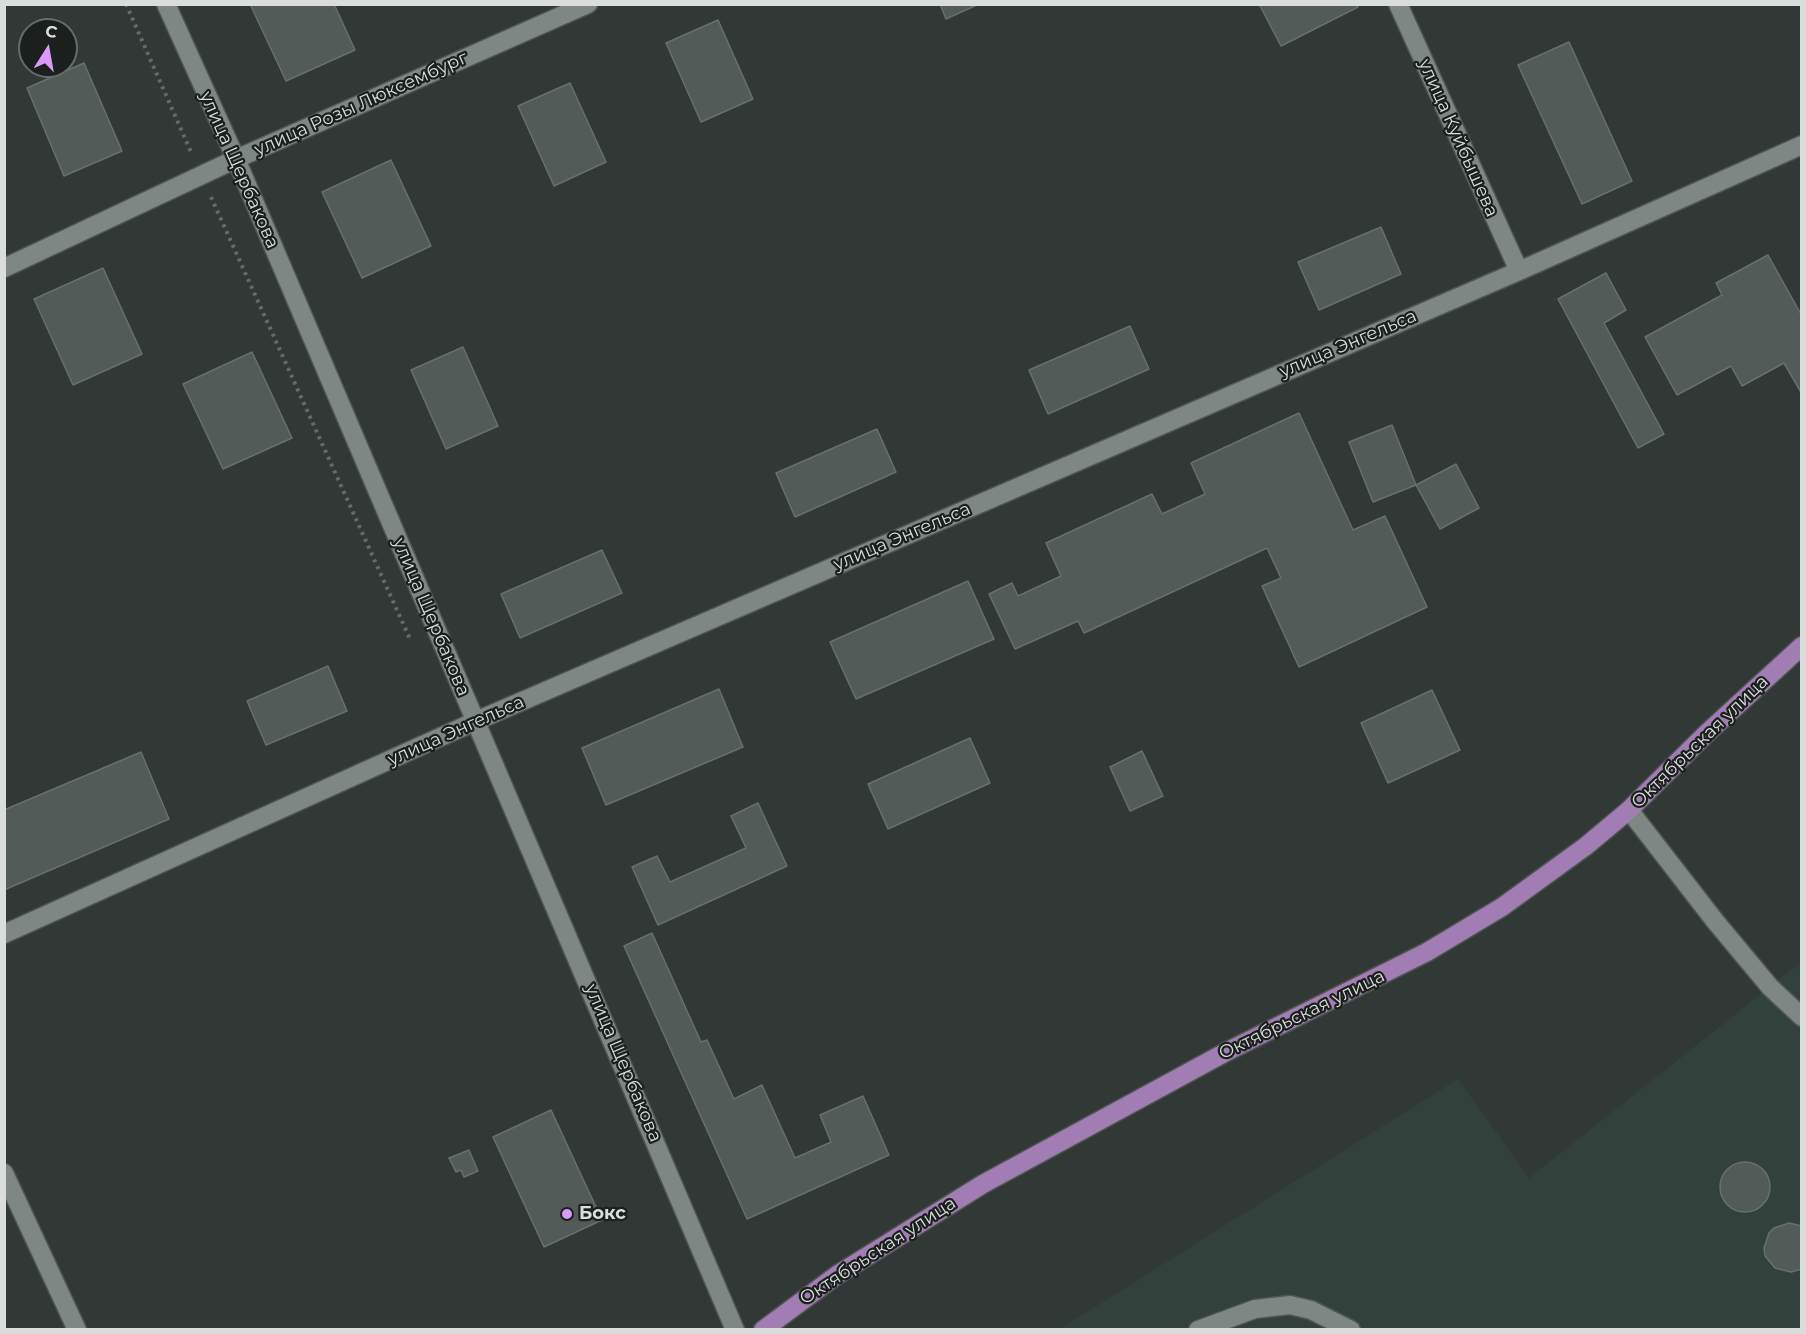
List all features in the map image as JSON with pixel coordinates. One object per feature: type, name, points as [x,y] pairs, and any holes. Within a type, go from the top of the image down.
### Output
[{"type":"main road","name":"Октябрьская улица","points":[[763,1329],[837,1275],[940,1209],[1038,1152],[1226,1052],[1427,952],[1502,907],[1586,846],[1629,810],[1707,733],[1802,646]]},
{"type":"street","name":"улица Щербакова","points":[[166,4],[236,159],[735,1329]]},
{"type":"street","name":"улица Розы Люксембург","points":[[4,268],[236,159],[588,4]]},
{"type":"street","name":"улица Куйбышева","points":[[1398,4],[1519,271]]},
{"type":"street","name":"улица Энгельса","points":[[4,934],[476,721],[1519,271],[1802,145]]},
{"type":"street","points":[[1629,810],[1715,921],[1770,987],[1802,1017]]},
{"type":"street","points":[[4,1173],[76,1329]]},
{"type":"street","points":[[1198,1329],[1255,1309],[1290,1305],[1311,1310],[1351,1329]]},
{"type":"path","points":[[126,4],[412,645]]},
{"type":"shaded area","points":[[1801,962],[1801,1329],[1058,1330],[1458,1079],[1529,1178]]},
{"type":"building","points":[[250,4],[334,4],[355,50],[286,81]]},
{"type":"building","points":[[940,4],[979,4],[946,19]]},
{"type":"building","points":[[1259,4],[1356,4],[1358,7],[1281,46]]},
{"type":"building","points":[[718,20],[753,99],[701,122],[666,43]]},
{"type":"building","points":[[1569,42],[1632,181],[1582,204],[1518,65]]},
{"type":"building","points":[[84,63],[122,151],[64,176],[27,88],[50,78],[78,78],[78,66]]},
{"type":"building","points":[[570,83],[606,162],[554,186],[518,106]]},
{"type":"building","points":[[391,160],[431,246],[362,278],[322,192]]},
{"type":"building","points":[[1381,227],[1401,274],[1319,310],[1298,262]]},
{"type":"building","points":[[1768,255],[1802,316],[1802,394],[1784,363],[1742,386],[1731,366],[1677,395],[1645,337],[1722,295],[1716,283]]},
{"type":"building","points":[[103,268],[142,354],[73,385],[34,299]]},
{"type":"building","points":[[1606,273],[1626,310],[1604,323],[1664,434],[1638,448],[1558,299]]},
{"type":"building","points":[[1130,326],[1149,369],[1048,414],[1029,370]]},
{"type":"building","points":[[463,347],[498,426],[446,449],[411,370]]},
{"type":"building","points":[[252,352],[292,438],[223,469],[183,384]]},
{"type":"building","points":[[1299,413],[1353,530],[1385,516],[1427,607],[1299,667],[1262,586],[1281,578],[1267,548],[1084,633],[1078,621],[1015,649],[989,594],[1012,583],[1018,596],[1061,576],[1046,543],[1152,494],[1162,514],[1205,494],[1191,463]]},
{"type":"building","points":[[1392,425],[1416,485],[1373,502],[1349,442]]},
{"type":"building","points":[[877,429],[896,472],[795,517],[776,473]]},
{"type":"building","points":[[1456,464],[1479,508],[1440,529],[1416,485]]},
{"type":"building","points":[[602,550],[622,593],[520,638],[501,594]]},
{"type":"building","points":[[968,581],[994,639],[856,699],[830,642]]},
{"type":"building","points":[[328,666],[347,711],[266,745],[247,701]]},
{"type":"building","points":[[719,689],[743,747],[606,805],[582,748]]},
{"type":"building","points":[[1432,690],[1460,750],[1388,783],[1361,723]]},
{"type":"building","points":[[970,738],[990,783],[888,829],[868,784]]},
{"type":"building","points":[[1142,751],[1163,796],[1130,811],[1110,767]]},
{"type":"building","points":[[141,752],[169,819],[4,890],[4,810]]},
{"type":"building","points":[[758,803],[787,866],[658,925],[632,867],[657,856],[670,882],[746,848],[731,816]]},
{"type":"building","points":[[652,933],[701,1042],[707,1040],[734,1099],[762,1085],[795,1158],[831,1142],[820,1115],[863,1096],[889,1155],[747,1219],[624,946]]},
{"type":"building","points":[[551,1110],[602,1220],[544,1247],[493,1137]]},
{"type":"building","points":[[469,1150],[478,1171],[464,1177],[461,1170],[456,1172],[449,1158]]},
{"type":"building","points":[[1745,1162],[1763,1169],[1770,1187],[1763,1205],[1745,1212],[1727,1205],[1720,1187],[1727,1169]]},
{"type":"building","points":[[1789,1223],[1802,1226],[1802,1269],[1791,1272],[1775,1268],[1765,1256],[1764,1248],[1769,1233],[1774,1228]]},
{"type":"place","name":"Бокс","points":[[567,1214]]}]
